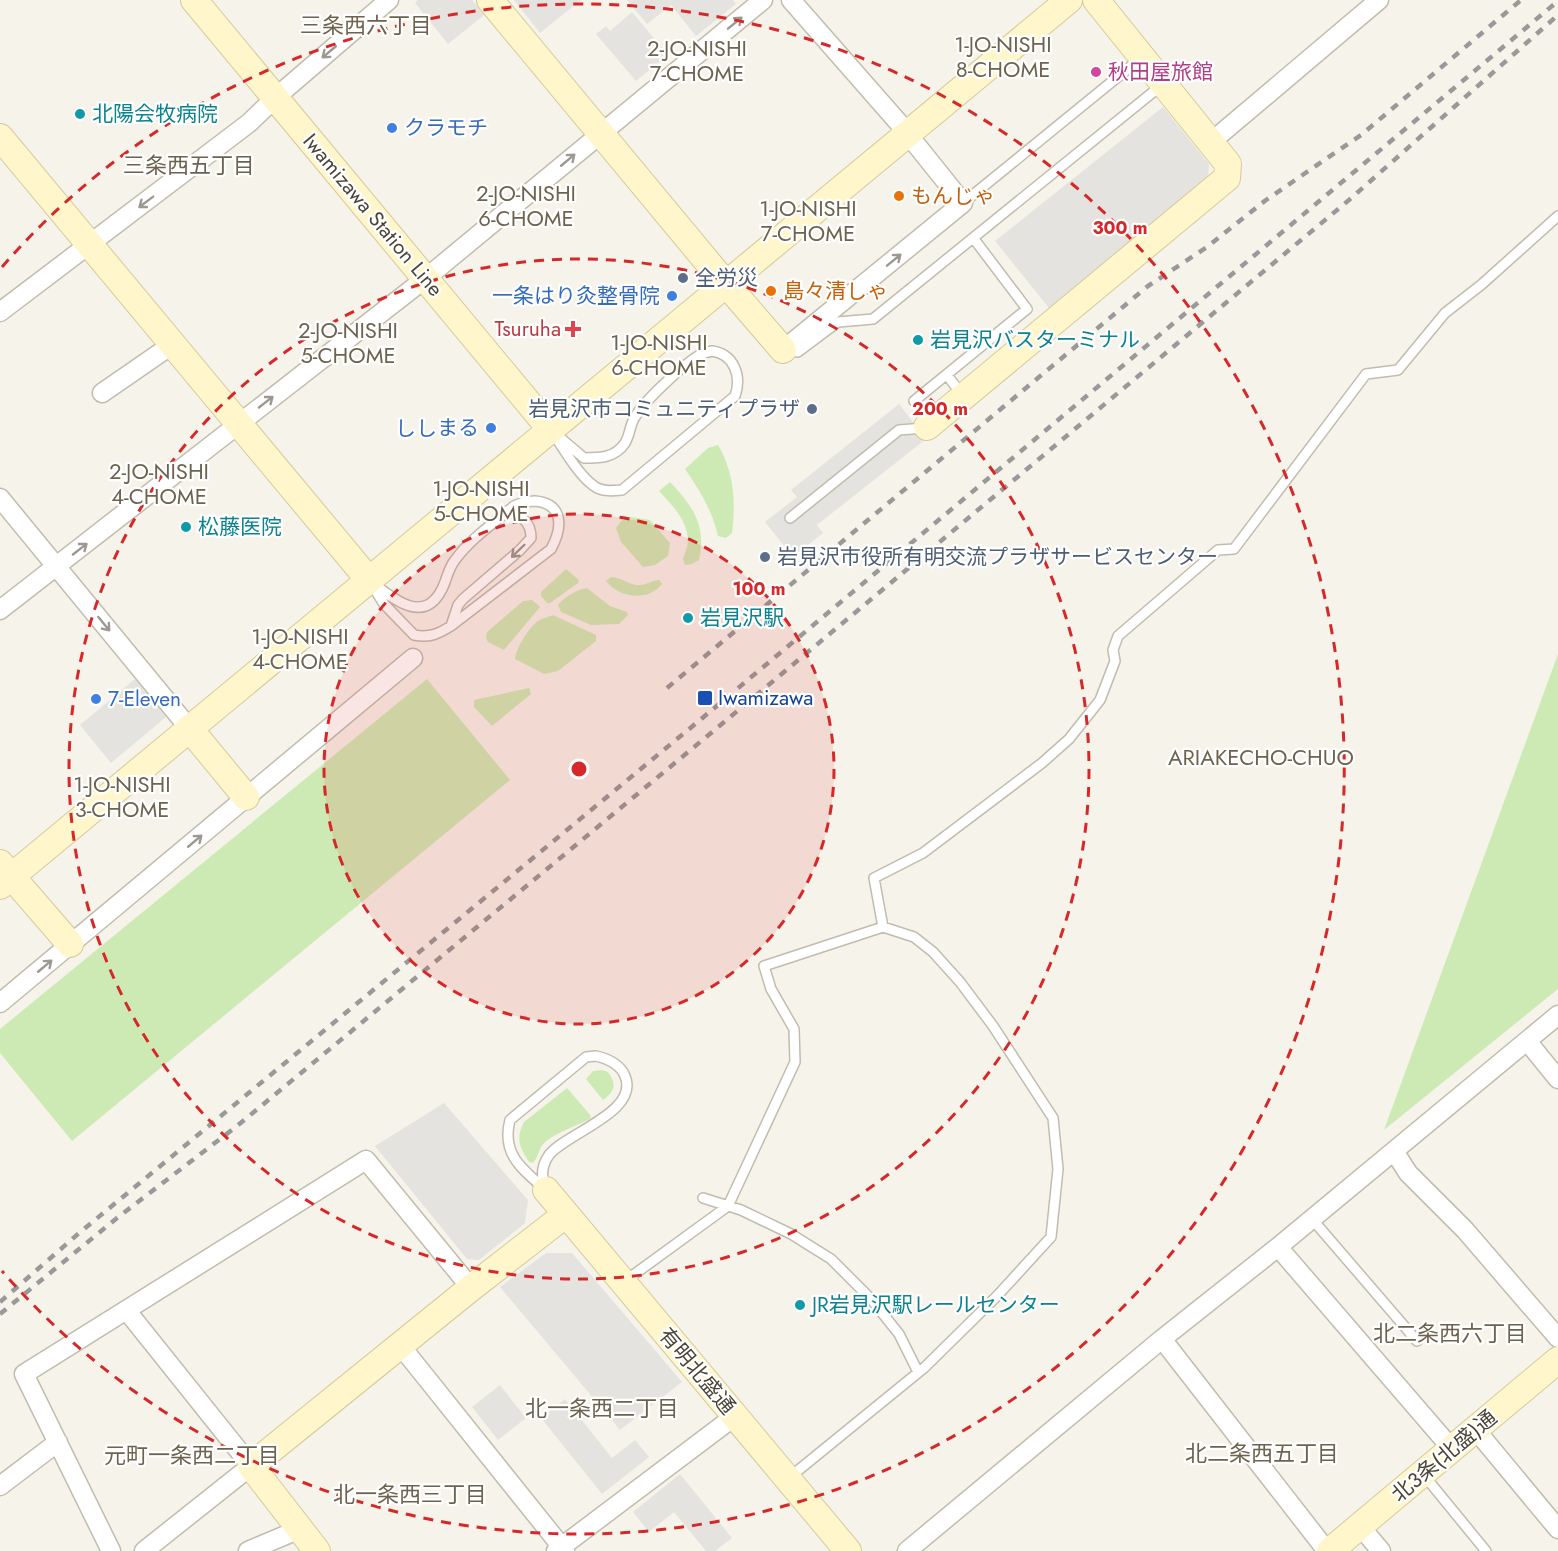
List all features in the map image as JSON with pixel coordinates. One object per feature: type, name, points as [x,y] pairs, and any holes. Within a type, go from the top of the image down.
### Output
[{"type":"street","name":"Iwamizawa Station Line","points":[[194,0],[551,430]]},
{"type":"street","points":[[0,312],[249,123],[274,98],[389,0]]},
{"type":"street","points":[[490,0],[783,350],[963,203],[791,0]]},
{"type":"street","points":[[0,610],[426,278],[763,0]]},
{"type":"street","points":[[70,944],[4,875],[189,728],[1069,0]]},
{"type":"street","points":[[927,428],[963,397],[1035,320],[1227,178],[1228,164],[1096,0]]},
{"type":"street","points":[[1211,142],[1379,0]]},
{"type":"street","points":[[0,137],[369,580]]},
{"type":"street","points":[[102,393],[173,344]]},
{"type":"street","points":[[0,498],[246,797]]},
{"type":"street","points":[[0,1003],[413,658]]},
{"type":"street","points":[[908,1551],[1162,1339],[1278,1247],[1558,1015]]},
{"type":"street","points":[[1527,1041],[1558,1079]]},
{"type":"street","points":[[1394,1151],[1408,1173],[1465,1230],[1558,1338]]},
{"type":"street","points":[[111,1551],[24,1374],[366,1160],[471,1288]]},
{"type":"street","name":"有明北盛通","points":[[546,1190],[848,1551]]},
{"type":"street","points":[[144,1551],[471,1288],[566,1215]]},
{"type":"street","points":[[1278,1247],[1452,1449]]},
{"type":"street","points":[[127,1311],[317,1551]]},
{"type":"street","points":[[1162,1339],[1328,1551]]},
{"type":"street","points":[[400,1345],[561,1550],[735,1416]]},
{"type":"street","name":"北3条(北盛)通","points":[[1328,1551],[1475,1429],[1555,1368]]},
{"type":"street","points":[[1475,1429],[1558,1530]]},
{"type":"street","points":[[0,1486],[58,1442]]},
{"type":"street","points":[[1360,1526],[1381,1551]]},
{"type":"street","points":[[248,1551],[300,1529]]},
{"type":"lane","points":[[963,203],[1141,58]]},
{"type":"lane","points":[[783,350],[798,352],[838,322],[873,319],[1163,84]]},
{"type":"lane","points":[[883,927],[874,878],[923,853],[1042,764],[1069,739],[1100,700],[1114,661],[1113,650],[1118,636],[1218,550],[1234,549],[1366,374],[1398,370],[1445,313],[1481,285],[1558,216]]},
{"type":"lane","points":[[914,401],[947,375],[1035,320],[974,239]]},
{"type":"lane","points":[[712,351],[720,352],[736,369],[739,380],[735,396],[622,490],[610,492],[595,487],[582,474],[551,430],[584,458],[605,458],[613,454],[625,442],[634,417],[646,403],[701,354],[712,351]]},
{"type":"lane","points":[[947,375],[963,397]]},
{"type":"lane","points":[[790,518],[899,430],[927,428]]},
{"type":"lane","points":[[524,502],[544,502],[552,506],[557,514],[560,525],[558,536],[551,549],[451,626],[431,636],[414,635],[384,604],[369,580],[403,604],[414,608],[426,606],[435,600],[442,589],[453,561],[514,506],[524,502]]},
{"type":"lane","points":[[451,626],[458,605],[463,599],[531,538],[531,528],[524,518],[507,511]]},
{"type":"lane","points":[[623,1283],[728,1206],[795,1062],[794,1029],[771,989],[764,966],[883,927],[914,937],[933,952],[960,982],[993,1026],[1053,1118],[1058,1169],[1051,1237],[997,1296],[918,1372],[788,1479]]},
{"type":"lane","points":[[586,1057],[607,1058],[615,1062],[625,1075],[628,1094],[621,1103],[583,1132],[562,1143],[550,1154],[541,1177],[546,1190],[525,1172],[508,1148],[506,1134],[510,1120],[586,1057]]},
{"type":"lane","points":[[703,1198],[741,1210],[791,1234],[831,1259],[870,1299],[899,1334],[918,1372]]},
{"type":"lane","points":[[1312,1219],[1418,1341]]},
{"type":"lane","points":[[1423,1473],[1486,1551]]},
{"type":"green space","points":[[718,445],[728,466],[734,499],[732,533],[726,538],[718,536],[705,501],[685,469],[708,448]]},
{"type":"green space","points":[[670,482],[691,508],[699,526],[701,548],[699,560],[692,564],[685,565],[683,559],[688,540],[685,526],[678,513],[659,491]]},
{"type":"green space","points":[[630,517],[650,520],[670,543],[668,556],[655,565],[643,567],[621,542],[616,528],[621,521]]},
{"type":"green space","points":[[566,569],[579,580],[578,583],[547,603],[541,596],[541,592]]},
{"type":"green space","points":[[611,577],[636,585],[659,580],[662,584],[649,594],[634,596],[612,587],[606,581]]},
{"type":"green space","points":[[587,588],[610,606],[627,612],[628,615],[619,624],[591,625],[561,612],[558,605],[567,596]]},
{"type":"green space","points":[[532,600],[540,607],[504,650],[488,642],[487,632],[523,601]]},
{"type":"green space","points":[[553,615],[596,635],[596,641],[558,671],[544,674],[515,659],[520,644],[534,624]]},
{"type":"green space","points":[[1558,654],[1558,989],[1384,1130]]},
{"type":"green space","points":[[427,679],[510,780],[72,1141],[0,1053],[0,1029]]},
{"type":"green space","points":[[529,688],[531,694],[492,726],[474,707],[474,700]]},
{"type":"green space","points":[[593,1071],[608,1072],[614,1084],[610,1094],[603,1100],[586,1079]]},
{"type":"green space","points":[[567,1088],[591,1116],[590,1119],[550,1138],[543,1144],[533,1163],[529,1162],[519,1138],[524,1122]]},
{"type":"shaded area","points":[[418,0],[472,0],[484,15],[448,44],[415,3]]},
{"type":"shaded area","points":[[514,0],[581,0],[540,33]]},
{"type":"shaded area","points":[[627,0],[733,0],[736,4],[696,36],[671,5],[647,24]]},
{"type":"shaded area","points":[[632,12],[668,55],[636,81],[596,34],[606,26],[610,31]]},
{"type":"shaded area","points":[[1163,107],[1209,164],[1208,178],[1049,308],[995,241]]},
{"type":"shaded area","points":[[899,404],[926,439],[817,525],[823,533],[793,557],[765,522],[797,497],[791,490]]},
{"type":"shaded area","points":[[135,679],[166,717],[111,763],[80,725]]},
{"type":"shaded area","points":[[444,1103],[528,1200],[525,1223],[479,1260],[467,1259],[375,1146]]},
{"type":"shaded area","points":[[546,1253],[572,1253],[682,1382],[620,1430],[500,1287]]},
{"type":"shaded area","points":[[500,1385],[526,1418],[498,1440],[472,1407]]},
{"type":"shaded area","points":[[565,1399],[612,1458],[635,1440],[649,1457],[602,1494],[541,1418]]},
{"type":"shaded area","points":[[680,1474],[732,1538],[715,1551],[706,1551],[674,1512],[649,1532],[633,1512]]},
{"type":"railway","points":[[667,688],[1148,286],[1207,247],[1266,200],[1361,135],[1521,0]]},
{"type":"railway","points":[[0,1302],[78,1234],[700,720],[1558,1]]},
{"type":"railway","points":[[0,1314],[117,1218],[237,1126],[711,733],[1349,200],[1558,15]]},
{"type":"place","name":"秋田屋旅館","points":[[1096,72]]},
{"type":"place","name":"北陽会牧病院","points":[[80,114]]},
{"type":"place","name":"クラモチ","points":[[392,128]]},
{"type":"place","name":"もんじゃ","points":[[899,196]]},
{"type":"place","name":"全労災","points":[[683,278]]},
{"type":"place","name":"島々清しゃ","points":[[771,291]]},
{"type":"place","name":"一条はり灸整骨院","points":[[672,296]]},
{"type":"place","name":"Tsuruha","points":[[573,329]]},
{"type":"place","name":"岩見沢バスターミナル","points":[[918,340]]},
{"type":"place","name":"岩見沢市コミュニティプラザ","points":[[812,409]]},
{"type":"place","name":"ししまる","points":[[491,428]]},
{"type":"place","name":"松藤医院","points":[[186,527]]},
{"type":"place","name":"岩見沢市役所有明交流プラザサービスセンター","points":[[765,557]]},
{"type":"place","name":"岩見沢駅","points":[[688,618]]},
{"type":"place","name":"Iwamizawa","points":[[705,698]]},
{"type":"place","name":"7-Eleven","points":[[96,699]]},
{"type":"place","name":"JR岩見沢駅レールセンター","points":[[800,1305]]},
{"type":"district","name":"三条西六丁目","points":[[366,25]]},
{"type":"district","name":"1-JO-NISHI 8-CHOME","points":[[1003,56]]},
{"type":"district","name":"2-JO-NISHI 7-CHOME","points":[[697,60]]},
{"type":"district","name":"三条西五丁目","points":[[189,165]]},
{"type":"district","name":"2-JO-NISHI 6-CHOME","points":[[526,206]]},
{"type":"district","name":"1-JO-NISHI 7-CHOME","points":[[808,220]]},
{"type":"district","name":"2-JO-NISHI 5-CHOME","points":[[348,342]]},
{"type":"district","name":"1-JO-NISHI 6-CHOME","points":[[659,354]]},
{"type":"district","name":"2-JO-NISHI 4-CHOME","points":[[159,484]]},
{"type":"district","name":"1-JO-NISHI 5-CHOME","points":[[481,500]]},
{"type":"district","name":"1-JO-NISHI 4-CHOME","points":[[300,648]]},
{"type":"district","name":"ARIAKECHO-CHUO","points":[[1261,757]]},
{"type":"district","name":"1-JO-NISHI 3-CHOME","points":[[122,796]]},
{"type":"district","name":"北二条西六丁目","points":[[1450,1333]]},
{"type":"district","name":"北一条西二丁目","points":[[602,1408]]},
{"type":"district","name":"北二条西五丁目","points":[[1262,1453]]},
{"type":"district","name":"元町一条西二丁目","points":[[192,1455]]},
{"type":"district","name":"北一条西三丁目","points":[[410,1494]]}]
